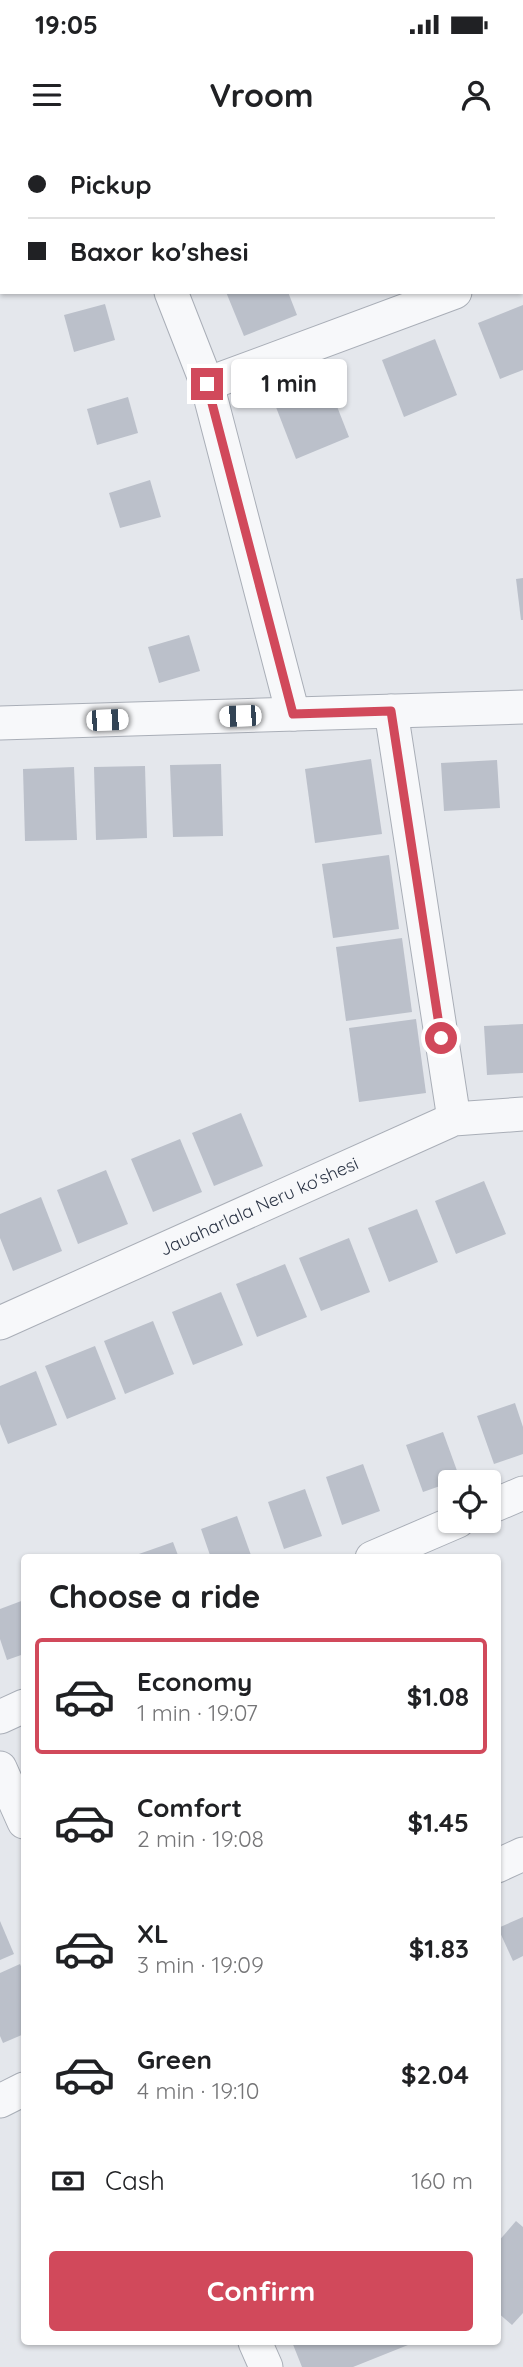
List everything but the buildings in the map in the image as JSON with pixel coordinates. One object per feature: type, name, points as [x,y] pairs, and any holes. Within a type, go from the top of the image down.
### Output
[{"type":"street","points":[[172,294],[207,384],[293,714]]},
{"type":"street","points":[[207,384],[450,294]]},
{"type":"street","points":[[0,723],[523,707]]},
{"type":"street","points":[[391,711],[454,1119]]},
{"type":"street","name":"Jauaharlala Neru ko'shesi","points":[[0,1322],[454,1119],[523,1114]]},
{"type":"street","points":[[501,1502],[523,1493]]},
{"type":"street","points":[[381,1554],[438,1530]]},
{"type":"street","points":[[0,1717],[21,1707]]},
{"type":"street","points":[[0,1768],[21,1815]]},
{"type":"street","points":[[501,1864],[523,1854]]},
{"type":"street","points":[[0,2101],[21,2090]]},
{"type":"street","points":[[256,2345],[266,2367]]},
{"type":"route","points":[[207,384],[293,714],[391,711],[441,1038]]}]
